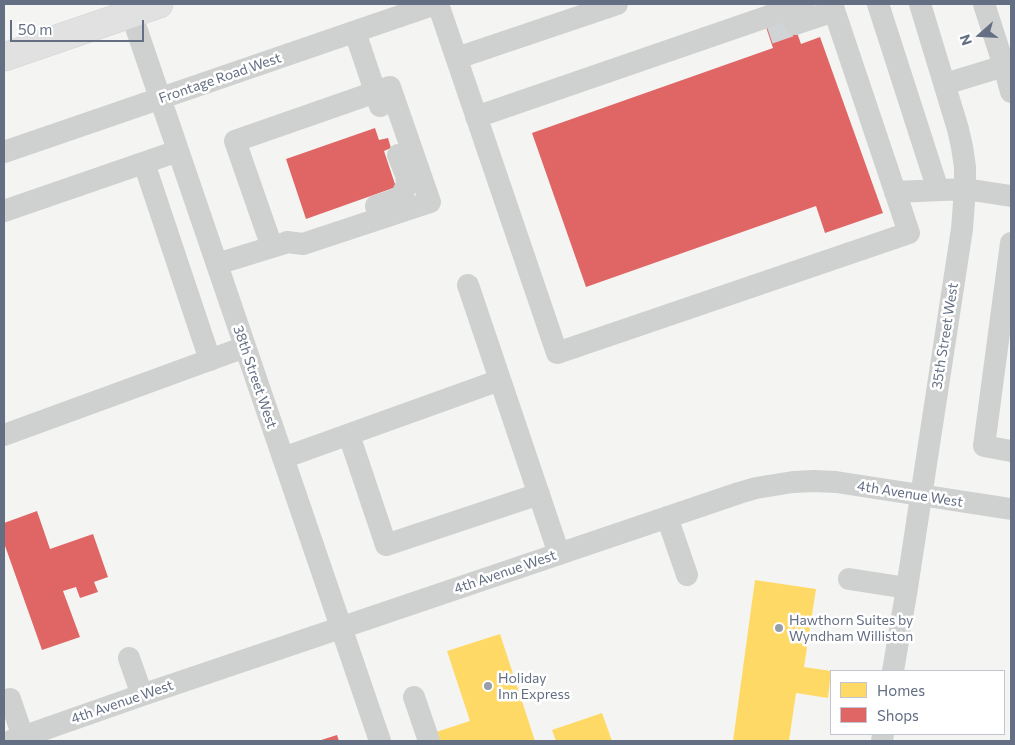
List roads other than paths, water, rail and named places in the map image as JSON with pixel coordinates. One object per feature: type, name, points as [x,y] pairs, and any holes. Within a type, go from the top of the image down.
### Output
[{"type":"highway","points":[[4,57],[131,8],[159,4]]},
{"type":"street","name":"Frontage Road West","points":[[4,152],[436,4]]},
{"type":"street","points":[[436,4],[557,353],[909,233],[833,7],[794,24]]},
{"type":"street","points":[[456,58],[617,4]]},
{"type":"street","points":[[476,117],[804,4]]},
{"type":"street","points":[[878,4],[938,190]]},
{"type":"street","name":"35th Street West","points":[[893,670],[962,229],[965,189],[965,167],[962,147],[920,4]]},
{"type":"street","points":[[984,4],[1011,92]]},
{"type":"street","name":"38th Street West","points":[[131,8],[380,741]]},
{"type":"street","points":[[354,32],[375,92]]},
{"type":"street","points":[[712,35],[769,33]]},
{"type":"street","points":[[945,84],[1004,66]]},
{"type":"street","points":[[217,264],[279,245],[303,244],[430,202],[390,88],[235,141],[279,245]]},
{"type":"street","points":[[4,211],[178,151]]},
{"type":"street","points":[[144,163],[210,360]]},
{"type":"street","points":[[895,192],[965,189],[1011,196]]},
{"type":"street","points":[[1011,243],[984,446],[1011,451]]},
{"type":"street","points":[[468,285],[559,554]]},
{"type":"street","points":[[4,435],[245,347]]},
{"type":"street","points":[[283,458],[500,380]]},
{"type":"street","points":[[348,435],[386,545],[539,494]]},
{"type":"street","name":"4th Avenue West","points":[[17,739],[756,488],[793,482],[836,482],[1011,509]]},
{"type":"street","points":[[667,517],[687,574]]},
{"type":"street","points":[[849,579],[907,588]]},
{"type":"street","points":[[129,658],[142,695]]},
{"type":"street","points":[[414,697],[429,741]]},
{"type":"street","points":[[10,699],[17,739]]},
{"type":"tunnel","points":[[769,33],[795,24]]},
{"type":"place","name":"Hawthorn Suites by Wyndham Williston","points":[[779,628]]},
{"type":"place","name":"Holiday Inn Express","points":[[488,686]]}]
